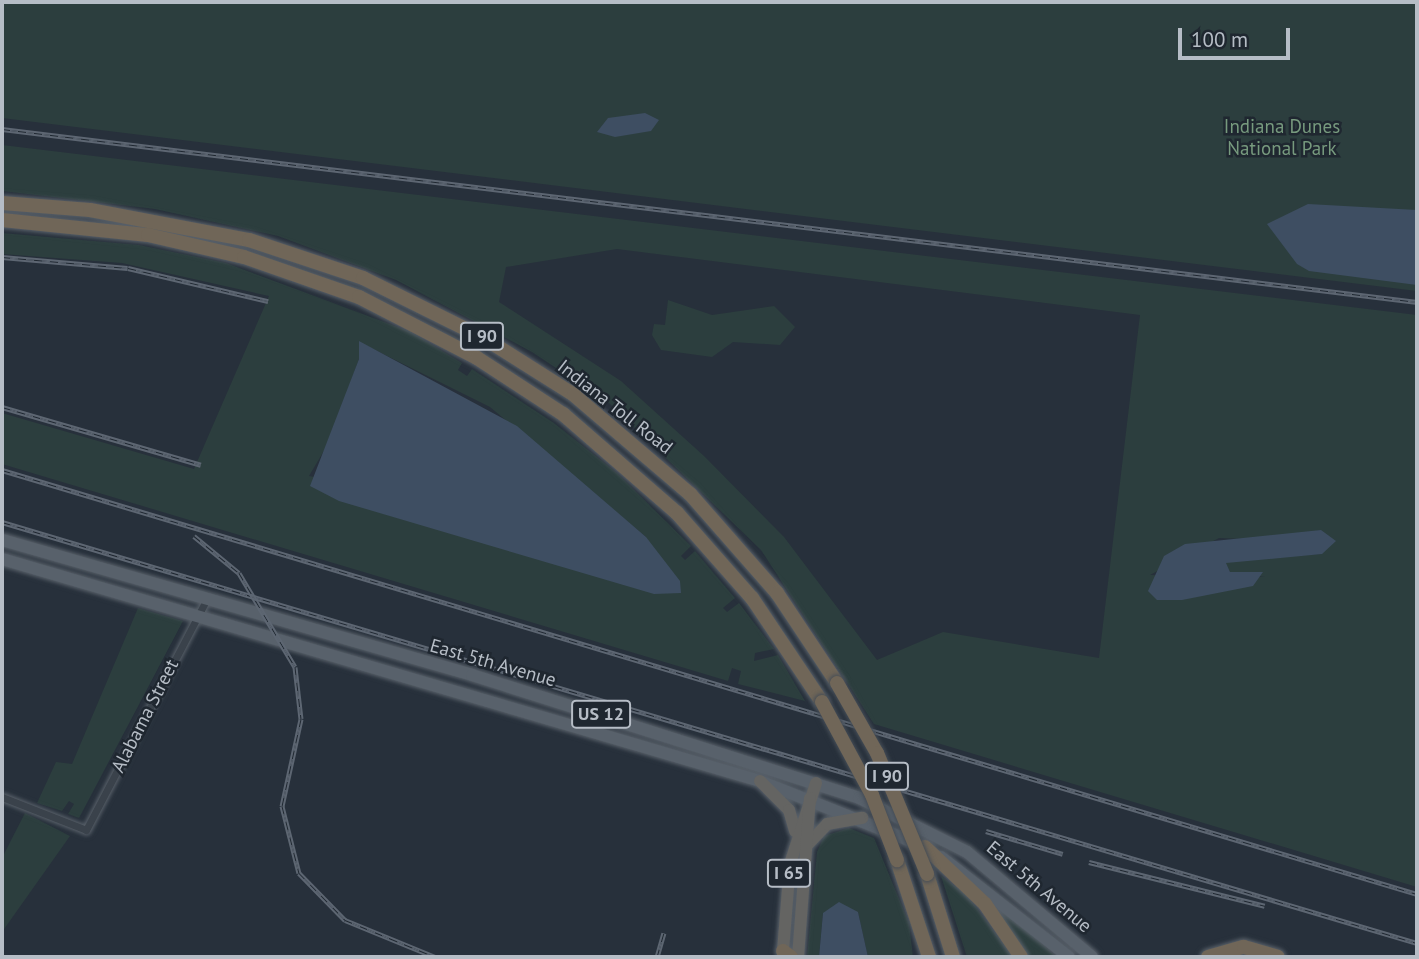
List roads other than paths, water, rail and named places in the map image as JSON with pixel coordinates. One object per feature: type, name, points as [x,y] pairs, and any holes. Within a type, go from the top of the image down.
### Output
[{"type":"highway","name":"Indiana Toll Road","points":[[2,203],[90,210],[249,240],[363,278],[484,338],[585,403],[690,494],[777,593],[837,683],[882,765],[927,874],[953,957]]},
{"type":"highway","name":"Indiana Toll Road","points":[[2,220],[148,235],[244,257],[359,297],[477,358],[573,422],[669,505],[752,598],[822,702],[872,795],[929,957]]},
{"type":"highway","points":[[760,781],[789,810],[796,835]]},
{"type":"highway","name":"I 65","points":[[785,955],[796,835],[816,783]]},
{"type":"highway","name":"I 65","points":[[798,957],[810,798]]},
{"type":"highway","points":[[806,847],[827,824],[862,818]]},
{"type":"highway","points":[[925,848],[985,904],[1021,957]]},
{"type":"highway","points":[[1208,957],[1244,947],[1278,957]]},
{"type":"highway","points":[[1228,957],[1258,957]]},
{"type":"main road","name":"East 5th Avenue","points":[[2,540],[205,602],[472,675],[816,783],[894,811],[967,852],[1092,957]]},
{"type":"main road","name":"East 5th Avenue","points":[[2,559],[760,781],[810,798],[862,818],[925,848],[997,895],[1069,957]]},
{"type":"street","name":"Alabama Street","points":[[2,797],[86,830],[205,602]]},
{"type":"water","points":[[645,113],[659,120],[651,131],[615,137],[597,132],[608,118]]},
{"type":"water","points":[[1308,204],[1417,210],[1417,285],[1309,271],[1297,264],[1267,224]]},
{"type":"water","points":[[359,341],[517,426],[646,537],[680,581],[681,593],[654,594],[339,501],[310,486],[359,359]]},
{"type":"water","points":[[1321,530],[1336,541],[1322,554],[1226,563],[1230,572],[1263,572],[1253,586],[1182,600],[1157,600],[1148,591],[1164,556],[1185,544]]},
{"type":"water","points":[[839,902],[858,912],[868,957],[819,957],[823,913]]},
{"type":"railway","points":[[2,129],[1417,302]]},
{"type":"railway","points":[[2,257],[128,268],[268,301]]},
{"type":"railway","points":[[2,407],[201,465]]},
{"type":"railway","points":[[2,470],[1417,894]]},
{"type":"railway","points":[[2,522],[1417,943]]},
{"type":"railway","points":[[194,536],[239,573],[295,667],[301,719],[282,806],[299,873],[345,920],[435,957]]},
{"type":"railway","points":[[986,831],[1063,854]]},
{"type":"railway","points":[[1089,862],[1265,906]]},
{"type":"railway","points":[[657,957],[664,933]]},
{"type":"park label","name":"Indiana Dunes National Park","points":[[1282,138]]}]
